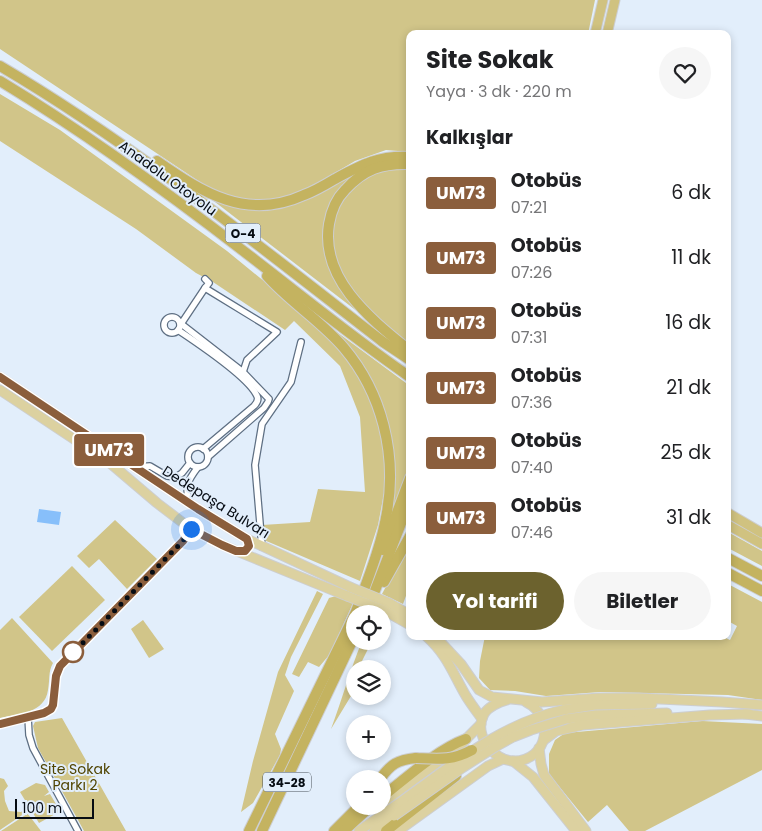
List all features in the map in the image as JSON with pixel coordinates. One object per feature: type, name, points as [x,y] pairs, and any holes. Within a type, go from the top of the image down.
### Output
[{"type":"highway","points":[[596,30],[603,0]]},
{"type":"highway","points":[[608,30],[615,0]]},
{"type":"highway","name":"Anadolu Otoyolu","points":[[0,66],[72,111],[172,180],[383,342],[406,357]]},
{"type":"highway","name":"Anadolu Otoyolu","points":[[0,81],[107,150],[246,252],[406,374]]},
{"type":"highway","points":[[72,111],[134,145],[203,190],[223,200],[254,206],[286,202],[304,196],[368,162],[382,158],[406,157]]},
{"type":"highway","points":[[406,164],[379,166],[358,177],[336,202],[330,219],[328,238],[335,270],[347,291],[370,317],[406,348]]},
{"type":"highway","points":[[246,252],[272,281],[325,328],[344,348],[370,388],[381,416],[389,458],[389,500],[384,526],[358,605]]},
{"type":"highway","points":[[360,605],[369,586],[406,489]]},
{"type":"highway","points":[[370,605],[406,511]]},
{"type":"highway","points":[[731,515],[762,533]]},
{"type":"highway","points":[[731,527],[762,544]]},
{"type":"highway","points":[[372,605],[406,543]]},
{"type":"highway","points":[[731,560],[762,576]]},
{"type":"highway","points":[[731,575],[762,591]]},
{"type":"highway","name":"34-28","points":[[249,831],[346,634]]},
{"type":"highway","name":"34-28","points":[[264,830],[348,650]]},
{"type":"highway","points":[[391,789],[455,743],[466,739]]},
{"type":"highway","points":[[386,770],[394,763],[402,760],[416,758],[447,759],[476,753]]},
{"type":"highway","points":[[391,815],[428,799],[476,753]]},
{"type":"highway","points":[[243,831],[264,803]]},
{"type":"highway","points":[[334,831],[350,815]]},
{"type":"highway","points":[[344,831],[361,815]]},
{"type":"highway","points":[[386,831],[390,815]]},
{"type":"main road","name":"Dedepaşa Bulvarı","points":[[0,378],[192,505],[247,539],[349,592]]},
{"type":"main road","name":"Dedepaşa Bulvarı","points":[[0,390],[110,463],[191,529],[236,551],[349,592]]},
{"type":"main road","points":[[150,497],[149,485],[157,482]]},
{"type":"main road","points":[[236,551],[248,549],[247,539]]},
{"type":"main road","points":[[349,592],[382,605]]},
{"type":"main road","points":[[391,608],[406,614]]},
{"type":"main road","points":[[391,610],[406,622]]},
{"type":"main road","points":[[430,640],[448,660],[466,696],[482,722]]},
{"type":"main road","points":[[439,640],[460,664],[479,690],[492,697],[554,702],[616,697],[761,705]]},
{"type":"main road","points":[[586,831],[544,775],[540,764],[541,744],[545,730],[544,720],[539,712],[532,705],[519,700],[501,702],[492,706],[484,714],[482,735],[489,748],[503,759],[513,761],[523,760],[532,755],[541,744],[556,731],[583,725],[694,716],[749,714]]},
{"type":"main road","points":[[564,715],[596,706],[722,702]]},
{"type":"main road","points":[[391,814],[476,753],[491,738],[523,722],[546,714],[596,715],[707,712],[762,716]]},
{"type":"main road","points":[[391,812],[400,790],[457,748],[482,722]]},
{"type":"main road","points":[[391,815],[503,759]]},
{"type":"main road","points":[[513,761],[533,777],[576,831]]},
{"type":"main road","points":[[358,831],[390,815]]},
{"type":"main road","points":[[374,831],[390,815]]},
{"type":"street","points":[[180,326],[209,283],[205,279]]},
{"type":"street","points":[[206,288],[277,332],[247,360],[243,372]]},
{"type":"street","points":[[180,326],[243,372],[269,398],[267,404],[208,457],[204,465],[198,467],[186,484],[192,505]]},
{"type":"street","points":[[180,326],[245,381],[261,404],[267,404]]},
{"type":"street","points":[[262,547],[255,465],[262,424],[291,382],[301,342]]},
{"type":"street","points":[[198,467],[190,463],[188,457],[190,451],[196,448],[203,449],[248,412],[261,394],[265,393]]},
{"type":"street","points":[[203,449],[208,457]]},
{"type":"street","points":[[136,467],[150,466],[167,476],[176,477],[190,463]]},
{"type":"street","points":[[0,724],[44,713],[51,709],[56,676],[60,666],[183,541],[191,529]]},
{"type":"street","points":[[28,717],[29,735],[33,748],[78,831]]},
{"type":"green space","points":[[0,0],[595,0],[589,30],[406,30],[406,152],[386,150],[355,161],[306,190],[280,199],[250,201],[218,194],[0,49]]},
{"type":"green space","points":[[0,94],[60,130],[227,251],[319,326],[349,359],[368,392],[379,418],[385,455],[385,488],[378,525],[360,581],[264,540],[262,525],[310,522],[318,489],[365,492],[360,417],[340,366],[294,321],[285,330],[213,282],[196,273],[136,229],[0,141]]},
{"type":"green space","points":[[406,168],[406,341],[368,309],[359,298],[337,263],[334,250],[334,224],[342,200],[360,181],[372,174]]},
{"type":"green space","points":[[359,170],[342,188],[325,244],[362,315],[202,192],[259,208]]},
{"type":"green space","points":[[330,327],[406,383],[406,477],[385,538],[386,423]]},
{"type":"green space","points":[[115,520],[157,559],[127,589],[99,559],[89,568],[77,556]]},
{"type":"green space","points":[[731,534],[762,551],[762,566],[731,550]]},
{"type":"green space","points":[[406,549],[406,596],[403,604],[382,594]]},
{"type":"green space","points":[[72,566],[105,600],[52,651],[19,617]]},
{"type":"green space","points":[[731,586],[762,602],[762,700],[728,695],[600,692],[546,696],[515,691],[490,690],[479,678],[484,640],[731,640],[737,626],[731,623]]},
{"type":"green space","points":[[317,591],[323,594],[291,657],[285,675],[294,691],[275,734],[281,749],[280,755],[253,803],[241,812],[278,672]]},
{"type":"green space","points":[[336,596],[353,603],[352,605],[346,605],[346,619],[330,654],[319,667],[308,662],[299,677],[292,674],[329,598]]},
{"type":"green space","points":[[12,618],[53,663],[46,698],[42,704],[30,711],[0,718],[0,630]]},
{"type":"green space","points":[[143,620],[164,649],[149,658],[131,629]]},
{"type":"green space","points":[[359,650],[368,650],[362,660],[355,660]]},
{"type":"green space","points":[[346,686],[346,704],[331,729]]},
{"type":"green space","name":"Site Sokak Parkı 2","points":[[62,718],[126,831],[84,831],[38,748],[33,726],[35,722]]},
{"type":"green space","points":[[702,721],[762,724],[762,770],[645,831],[629,831],[607,805],[588,822],[549,774],[549,754],[555,740],[565,733]]},
{"type":"green space","points":[[0,778],[4,779],[8,786],[4,791],[9,811],[21,812],[27,807],[28,811],[0,830]]},
{"type":"green space","points":[[36,783],[45,785],[49,792],[44,796],[50,794],[59,809],[59,812],[39,823],[20,792]]},
{"type":"green space","points":[[27,814],[41,831],[1,831]]},
{"type":"water","points":[[39,509],[61,512],[59,525],[37,522]]},
{"type":"bus line","name":"UM73","points":[[0,377],[198,509],[247,539],[249,546],[245,551],[236,551],[191,529],[183,541],[60,666],[56,676],[51,709],[44,713],[0,724]]},
{"type":"route","points":[[73,652],[72,654],[183,541],[191,529]]}]
